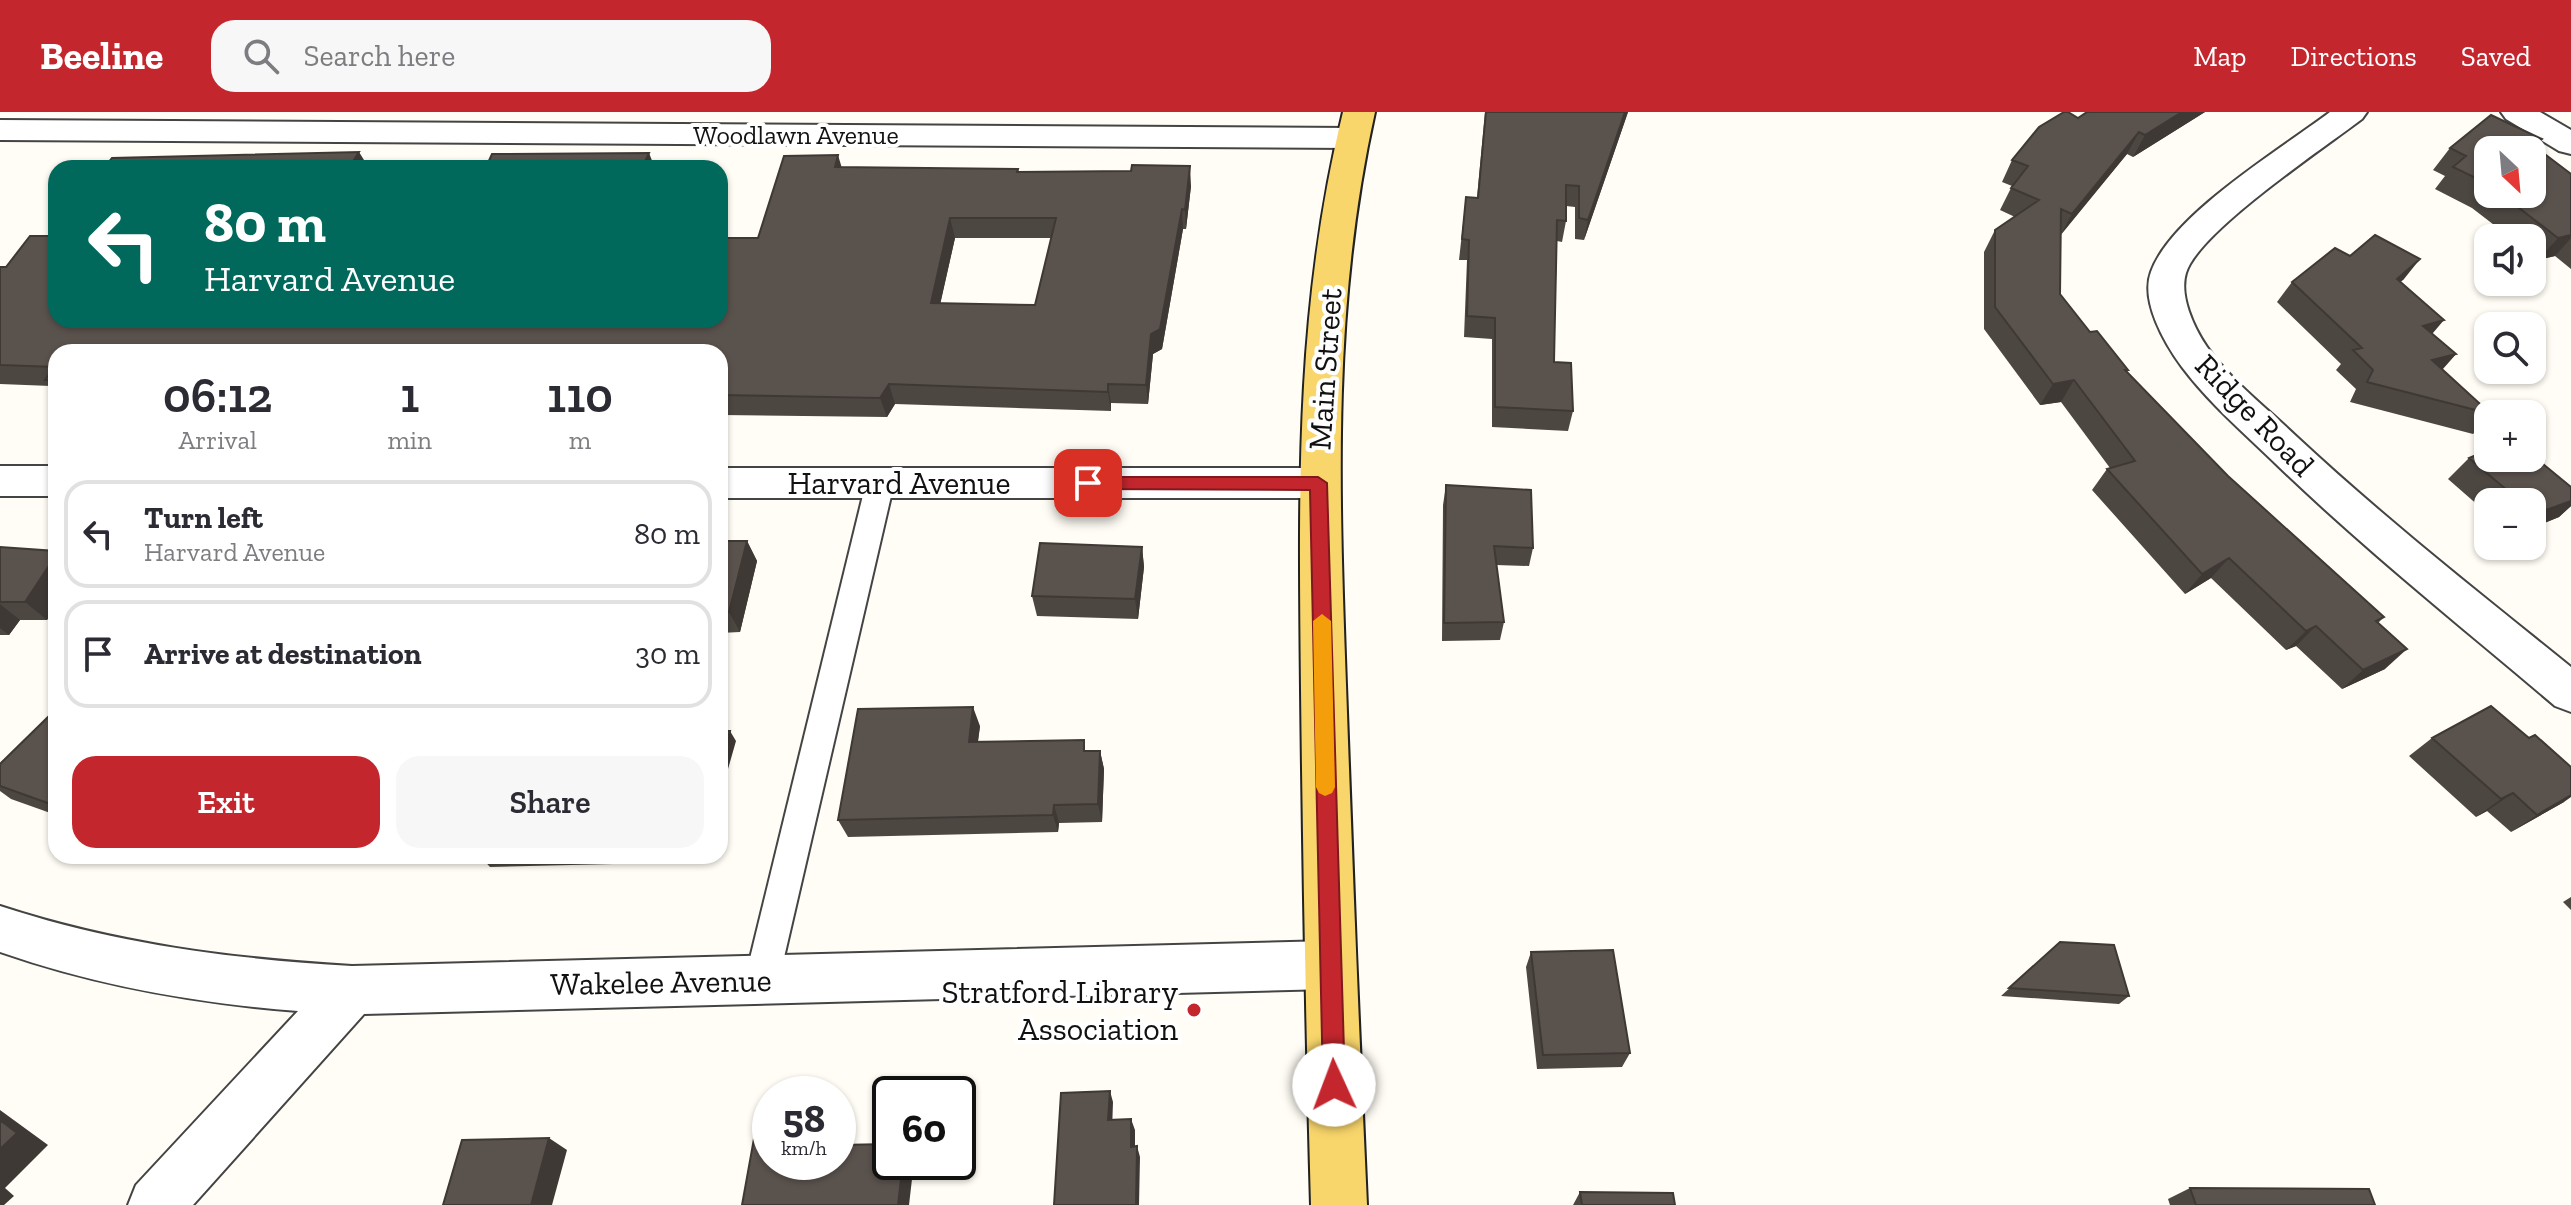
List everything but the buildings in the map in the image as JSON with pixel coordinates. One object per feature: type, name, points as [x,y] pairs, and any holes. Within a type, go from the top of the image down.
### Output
[{"type":"main road","name":"Main Street","points":[[1339,1205],[1318,483],[1332,258],[1356,125]]},
{"type":"street","name":"Ridge Road","points":[[2351,112],[2202,224],[2185,241],[2167,275],[2169,308],[2194,356],[2221,388],[2345,506],[2571,693]]},
{"type":"street","points":[[2517,112],[2571,144]]},
{"type":"street","name":"Woodlawn Avenue","points":[[0,130],[1356,125]]},
{"type":"street","points":[[0,481],[48,481]]},
{"type":"street","name":"Harvard Avenue","points":[[728,483],[1318,483]]},
{"type":"street","name":"Wakelee Avenue","points":[[0,929],[53,949],[165,975],[254,985],[352,990],[1330,965]]},
{"type":"street","points":[[156,1205],[352,990]]},
{"type":"lane","points":[[762,979],[880,483]]},
{"type":"slow traffic","points":[[1322,621],[1325,787]]},
{"type":"place","name":"Stratford Library Association","points":[[1194,1010]]},
{"type":"route","points":[[1088,483],[1318,483],[1334,1085]]}]
